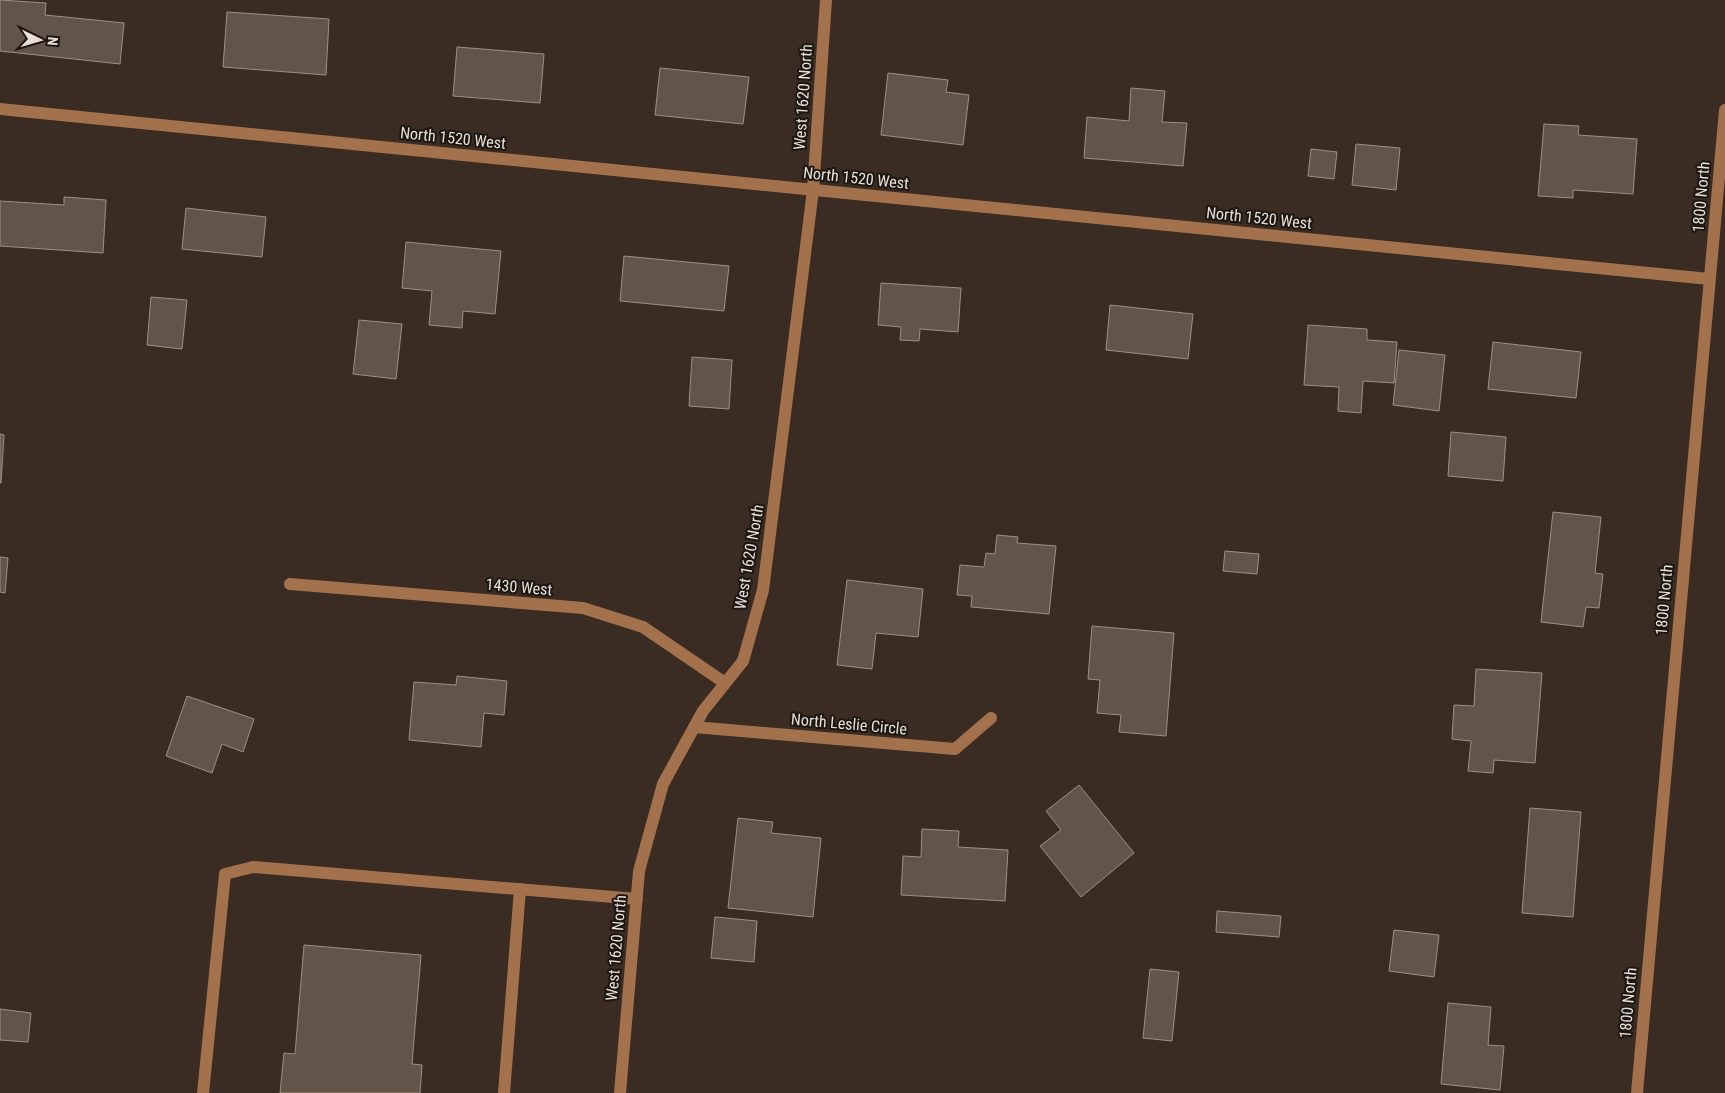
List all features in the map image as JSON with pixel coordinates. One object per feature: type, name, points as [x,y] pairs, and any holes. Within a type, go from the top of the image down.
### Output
[{"type":"street","name":"West 1620 North","points":[[620,1093],[639,871],[663,784],[703,711],[743,661],[763,590],[813,190],[826,0]]},
{"type":"street","name":"North 1520 West","points":[[0,109],[1709,279]]},
{"type":"street","name":"1800 North","points":[[1637,1093],[1725,110]]},
{"type":"street","name":"1430 West","points":[[290,584],[583,608],[643,627],[725,683]]},
{"type":"street","name":"North Leslie Circle","points":[[694,727],[955,749],[991,718]]},
{"type":"street","points":[[203,1093],[225,874],[253,867],[637,899]]},
{"type":"street","points":[[504,1093],[520,889]]},
{"type":"building","points":[[0,0],[46,3],[45,15],[124,23],[120,64],[0,51]]},
{"type":"building","points":[[227,12],[329,19],[326,75],[223,67]]},
{"type":"building","points":[[457,47],[544,54],[540,103],[453,96]]},
{"type":"building","points":[[660,68],[749,77],[743,124],[655,115]]},
{"type":"building","points":[[888,73],[948,80],[946,92],[969,95],[963,145],[881,135]]},
{"type":"building","points":[[1131,88],[1165,91],[1162,122],[1187,123],[1183,166],[1084,158],[1087,117],[1129,121]]},
{"type":"building","points":[[1544,124],[1579,126],[1578,135],[1637,139],[1633,194],[1573,190],[1573,198],[1538,196]]},
{"type":"building","points":[[1356,144],[1400,148],[1396,190],[1352,185]]},
{"type":"building","points":[[1311,149],[1337,152],[1334,179],[1308,176]]},
{"type":"building","points":[[64,197],[106,200],[103,253],[0,246],[0,201],[64,205]]},
{"type":"building","points":[[186,208],[266,217],[262,257],[182,249]]},
{"type":"building","points":[[406,242],[501,251],[495,314],[463,311],[462,328],[429,325],[432,291],[402,288]]},
{"type":"building","points":[[624,256],[729,266],[724,311],[620,301]]},
{"type":"building","points":[[881,283],[961,288],[958,332],[920,329],[919,341],[900,340],[901,327],[878,325]]},
{"type":"building","points":[[151,297],[187,300],[182,349],[147,345]]},
{"type":"building","points":[[1110,305],[1193,314],[1188,359],[1106,350]]},
{"type":"building","points":[[359,320],[402,324],[396,379],[353,374]]},
{"type":"building","points":[[1308,325],[1367,329],[1367,340],[1397,342],[1394,383],[1363,381],[1361,413],[1338,411],[1339,387],[1304,385]]},
{"type":"building","points":[[1493,342],[1581,352],[1576,398],[1488,389]]},
{"type":"building","points":[[1399,350],[1445,355],[1439,411],[1393,405]]},
{"type":"building","points":[[692,357],[732,360],[729,409],[689,406]]},
{"type":"building","points":[[1451,432],[1506,437],[1503,481],[1448,476]]},
{"type":"building","points":[[0,434],[4,435],[1,483],[0,483]]},
{"type":"building","points":[[1553,512],[1601,517],[1595,573],[1603,574],[1599,608],[1586,607],[1583,627],[1541,622]]},
{"type":"building","points":[[997,535],[1018,537],[1017,543],[1056,546],[1049,614],[971,607],[972,596],[957,595],[960,565],[984,567],[986,553],[995,554]]},
{"type":"building","points":[[1225,551],[1259,554],[1257,574],[1223,571]]},
{"type":"building","points":[[0,557],[8,558],[5,593],[0,592]]},
{"type":"building","points":[[847,580],[923,589],[918,637],[876,633],[872,669],[837,665]]},
{"type":"building","points":[[1092,626],[1174,633],[1166,736],[1119,732],[1121,715],[1097,713],[1100,680],[1088,679]]},
{"type":"building","points":[[1476,669],[1542,673],[1535,763],[1494,760],[1493,773],[1468,771],[1471,741],[1452,739],[1454,705],[1474,706]]},
{"type":"building","points":[[457,676],[507,681],[504,715],[484,713],[481,747],[409,740],[414,682],[456,685]]},
{"type":"building","points":[[187,696],[254,719],[243,752],[222,744],[212,773],[166,756]]},
{"type":"building","points":[[1079,785],[1134,853],[1081,897],[1040,846],[1061,830],[1046,811]]},
{"type":"building","points":[[1530,808],[1581,812],[1573,917],[1522,913]]},
{"type":"building","points":[[738,818],[773,822],[771,833],[821,838],[813,917],[728,908]]},
{"type":"building","points":[[922,829],[959,831],[958,847],[1008,850],[1005,901],[901,895],[903,856],[921,857]]},
{"type":"building","points":[[1217,911],[1281,916],[1279,937],[1216,932]]},
{"type":"building","points":[[715,917],[757,921],[754,962],[711,958]]},
{"type":"building","points":[[1394,930],[1439,935],[1434,977],[1389,971]]},
{"type":"building","points":[[304,945],[421,955],[412,1064],[422,1065],[420,1093],[280,1093],[284,1053],[295,1054]]},
{"type":"building","points":[[1150,969],[1179,972],[1172,1041],[1143,1038]]},
{"type":"building","points":[[1448,1003],[1491,1007],[1488,1045],[1504,1046],[1500,1090],[1441,1084]]},
{"type":"building","points":[[0,1009],[31,1013],[28,1042],[0,1040]]}]
